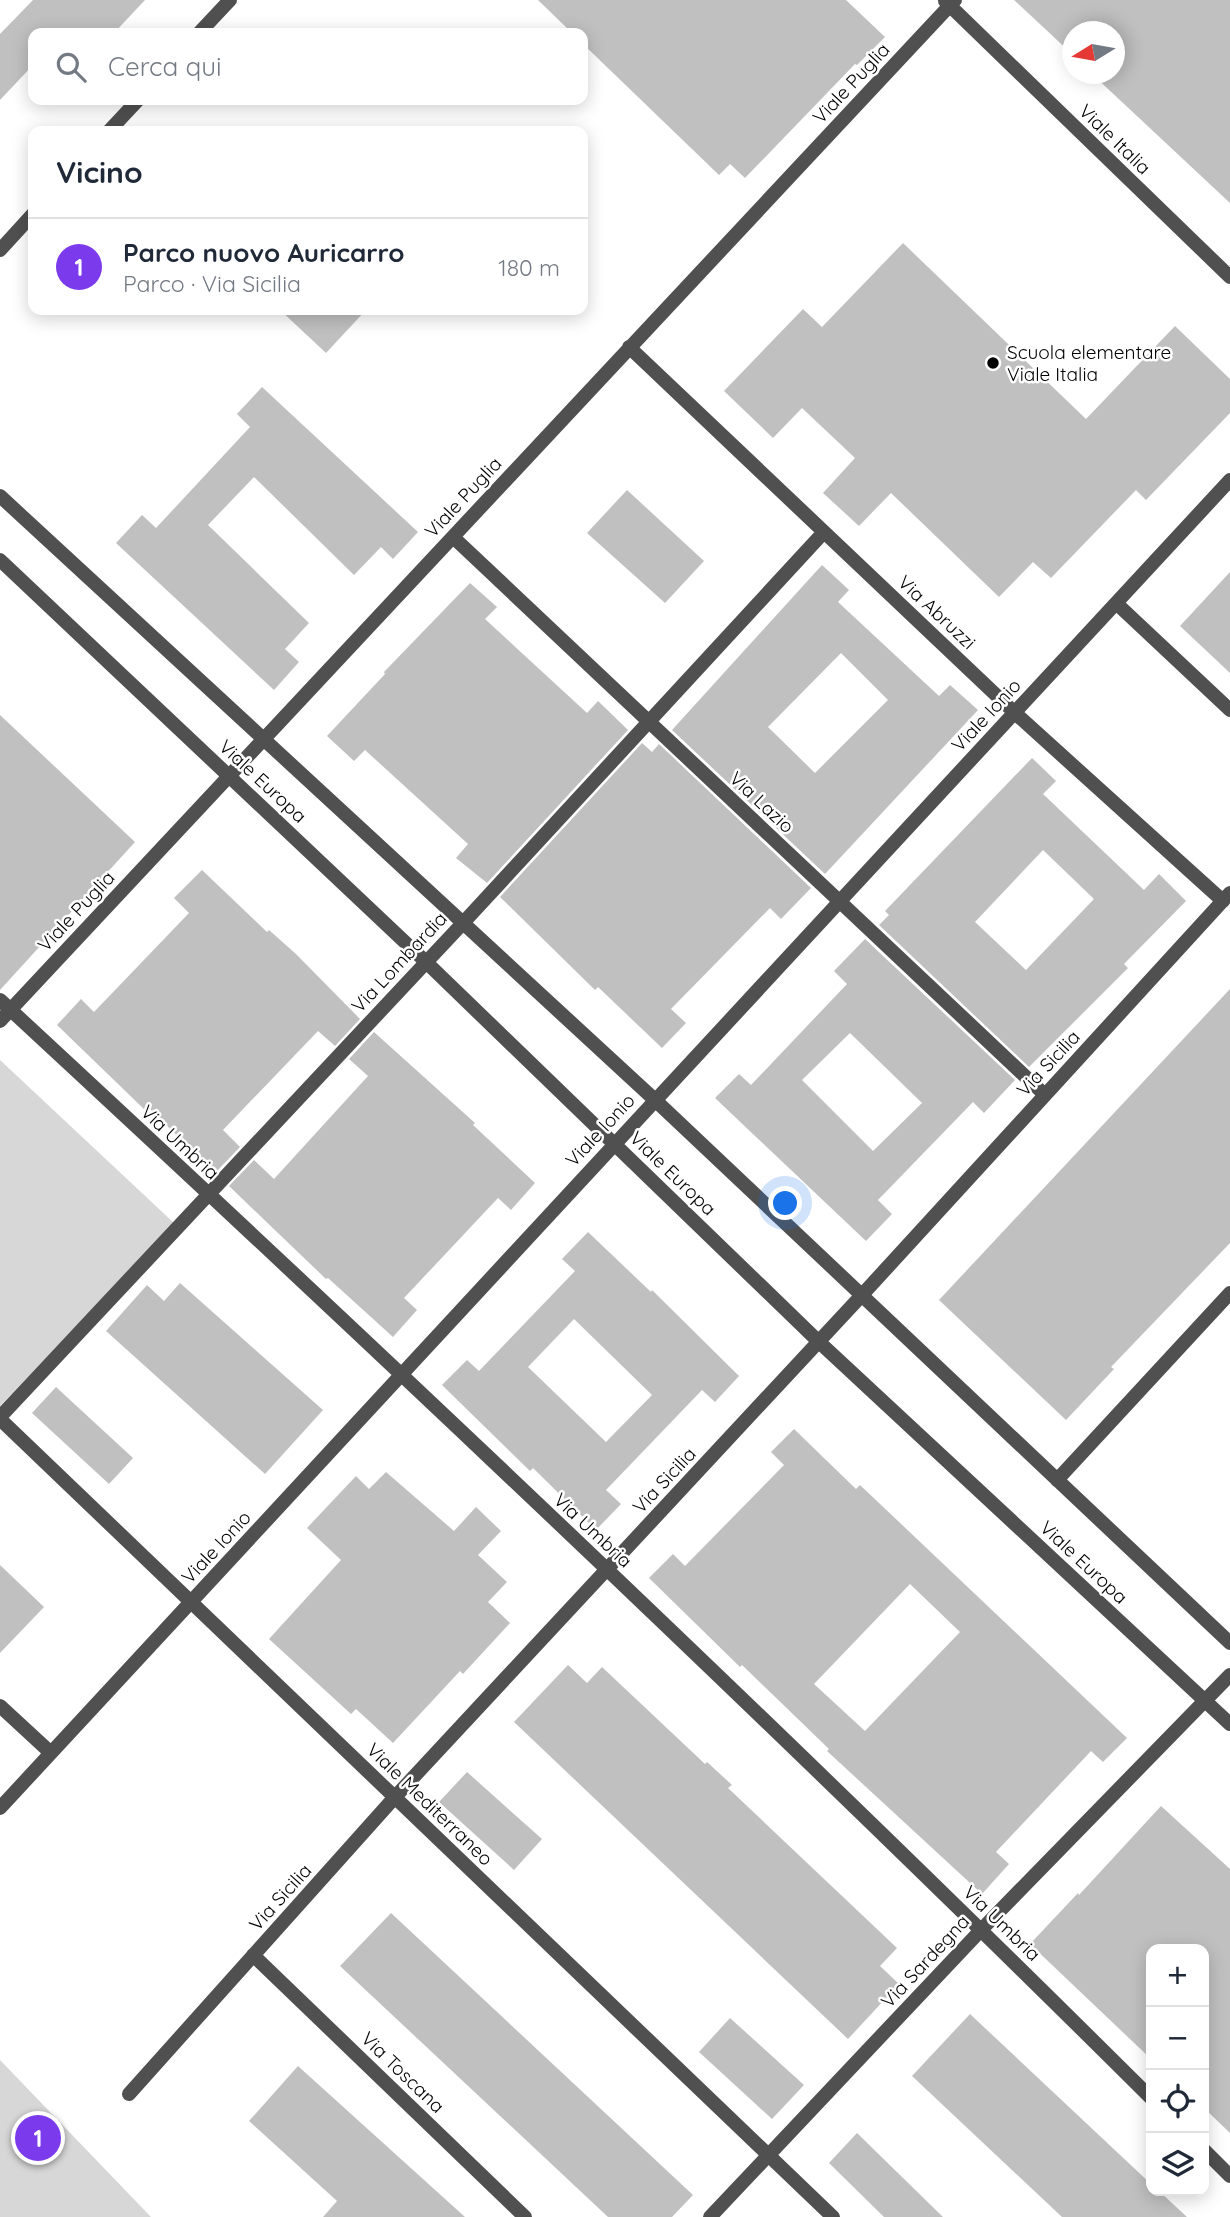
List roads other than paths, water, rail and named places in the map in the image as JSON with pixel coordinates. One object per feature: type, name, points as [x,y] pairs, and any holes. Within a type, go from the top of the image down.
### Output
[{"type":"street","points":[[204,28],[230,0]]},
{"type":"street","name":"Viale Italia","points":[[950,2],[1230,277]]},
{"type":"street","name":"Viale Puglia","points":[[0,1021],[5,1005],[264,741],[950,2]]},
{"type":"street","points":[[114,126],[133,105]]},
{"type":"street","points":[[0,250],[28,219]]},
{"type":"street","name":"Via Abruzzi","points":[[629,347],[1014,713],[1226,897]]},
{"type":"street","name":"Viale Ionio","points":[[0,1808],[1230,480]]},
{"type":"street","name":"Viale Europa","points":[[0,496],[655,1100],[1230,1643]]},
{"type":"street","name":"Via Lombardia","points":[[0,1418],[824,532]]},
{"type":"street","name":"Via Lazio","points":[[453,537],[1045,1096]]},
{"type":"street","name":"Viale Europa","points":[[0,560],[426,962],[818,1341],[1230,1724]]},
{"type":"street","points":[[1116,603],[1230,710]]},
{"type":"street","name":"Via Sicilia","points":[[129,2094],[395,1797],[608,1570],[1226,897]]},
{"type":"street","name":"Via Umbria","points":[[5,1005],[608,1570],[982,1929],[1146,2093]]},
{"type":"street","points":[[1057,1480],[1230,1293]]},
{"type":"street","name":"Viale Mediterraneo","points":[[0,1418],[833,2217]]},
{"type":"street","name":"Via Sardegna","points":[[710,2217],[982,1929],[1230,1675]]},
{"type":"street","points":[[0,1706],[51,1753]]},
{"type":"street","name":"Via Toscana","points":[[253,1955],[525,2217]]},
{"type":"street","points":[[1209,2155],[1230,2176]]},
{"type":"place","name":"Scuola elementare Viale Italia","points":[[993,363]]},
{"type":"place","name":"Parco nuovo Auricarro","points":[[38,2138]]}]
